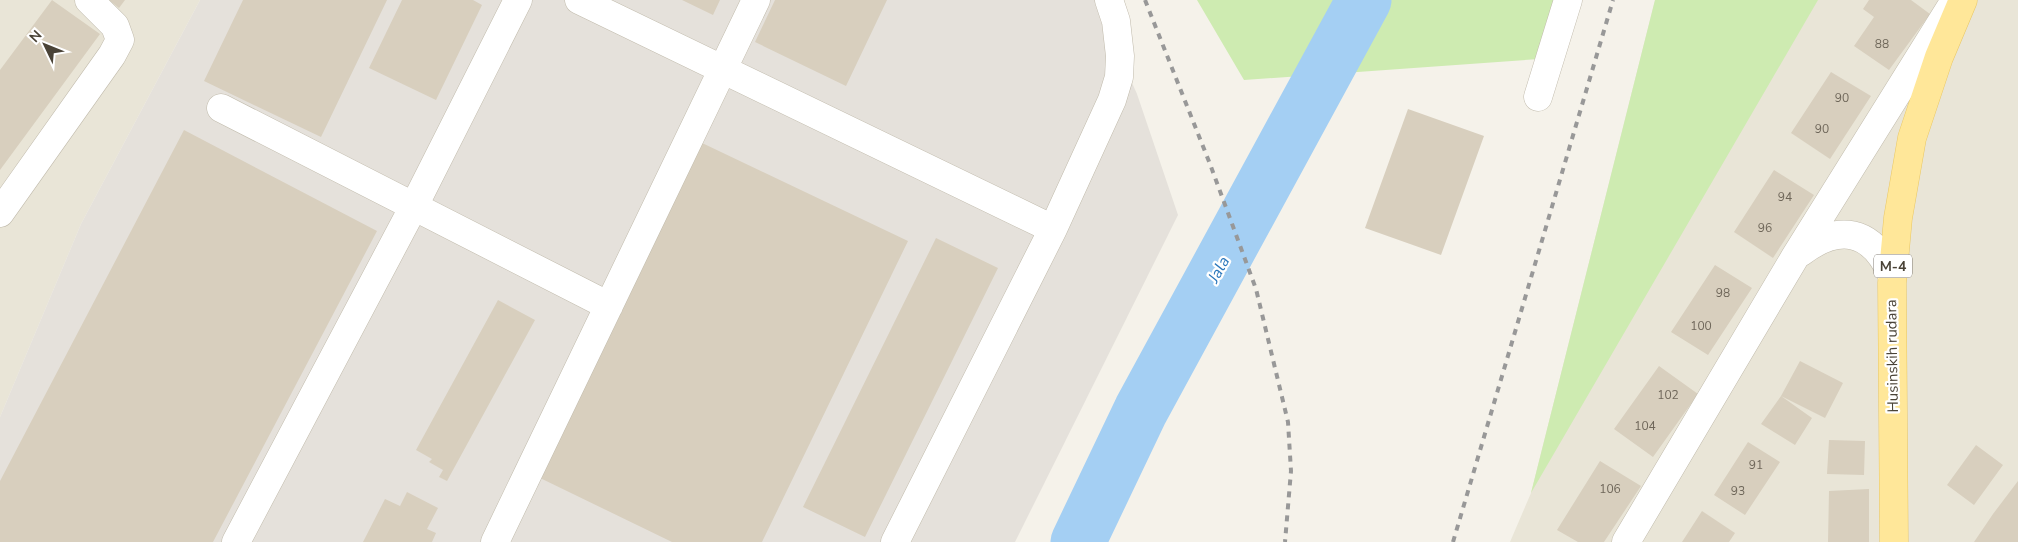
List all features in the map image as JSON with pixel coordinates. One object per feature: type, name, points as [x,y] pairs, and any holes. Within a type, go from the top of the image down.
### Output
[{"type":"main road","name":"Husinskih rudara","points":[[1894,542],[1892,275],[1898,218],[1912,138],[1939,58],[1962,0]]},
{"type":"street","points":[[0,213],[112,55],[120,40],[115,26],[89,0]]},
{"type":"street","points":[[236,542],[414,206],[518,0]]},
{"type":"street","points":[[579,0],[1053,229]]},
{"type":"street","points":[[495,542],[756,0]]},
{"type":"street","points":[[895,542],[1053,229],[1112,100],[1119,77],[1120,56],[1116,21],[1109,0]]},
{"type":"street","points":[[1538,96],[1568,0]]},
{"type":"street","points":[[1626,542],[1795,258],[1955,0]]},
{"type":"street","points":[[221,108],[609,306]]},
{"type":"street","points":[[1795,258],[1822,238],[1836,235],[1851,235],[1868,242],[1877,249],[1886,261],[1892,275]]},
{"type":"shaded area","points":[[0,0],[200,0],[81,224],[0,417]]},
{"type":"shaded area","points":[[200,0],[1095,0],[1137,94],[1178,215],[1015,542],[0,542],[0,417],[81,224]]},
{"type":"shaded area","points":[[1655,0],[2018,0],[2018,542],[1510,542],[1531,493]]},
{"type":"green space","points":[[1197,0],[1556,0],[1539,59],[1244,80]]},
{"type":"green space","points":[[1655,0],[1818,0],[1531,493]]},
{"type":"building","points":[[52,0],[100,34],[0,170],[0,70]]},
{"type":"building","points":[[109,0],[125,0],[119,8]]},
{"type":"building","points":[[243,0],[387,0],[321,137],[204,81]]},
{"type":"building","points":[[402,0],[473,0],[482,5],[436,100],[369,68]]},
{"type":"building","points":[[682,0],[720,0],[713,15]]},
{"type":"building","points":[[775,0],[887,0],[846,86],[755,42]]},
{"type":"building","points":[[1869,0],[1911,0],[1930,14],[1889,70],[1854,46],[1874,17],[1863,9]]},
{"type":"building","points":[[1831,72],[1871,96],[1830,159],[1791,133]]},
{"type":"building","points":[[1408,109],[1484,136],[1441,255],[1365,228]]},
{"type":"building","points":[[184,130],[377,231],[213,542],[0,542],[0,481]]},
{"type":"building","points":[[700,142],[908,241],[762,542],[672,542],[538,477]]},
{"type":"building","points":[[1774,170],[1814,195],[1773,258],[1734,232]]},
{"type":"building","points":[[936,238],[998,268],[865,537],[803,507]]},
{"type":"building","points":[[1715,265],[1752,288],[1708,355],[1671,332]]},
{"type":"building","points":[[498,300],[535,320],[447,481],[439,477],[443,470],[429,462],[432,459],[416,450]]},
{"type":"building","points":[[1800,361],[1843,383],[1825,418],[1781,396]]},
{"type":"building","points":[[1659,366],[1698,394],[1653,457],[1614,429]]},
{"type":"building","points":[[1781,396],[1812,418],[1795,445],[1761,424]]},
{"type":"building","points":[[1829,440],[1865,441],[1864,475],[1827,474]]},
{"type":"building","points":[[1748,442],[1780,462],[1745,515],[1714,495]]},
{"type":"building","points":[[1976,445],[2003,465],[1974,505],[1947,485]]},
{"type":"building","points":[[1600,461],[1641,486],[1604,542],[1578,542],[1557,530]]},
{"type":"building","points":[[2018,481],[2018,542],[1974,542],[1993,514]]},
{"type":"building","points":[[1869,489],[1869,542],[1828,542],[1829,491]]},
{"type":"building","points":[[407,492],[438,508],[427,529],[436,533],[432,542],[363,542],[385,499],[400,506]]},
{"type":"building","points":[[1702,511],[1735,533],[1729,542],[1682,542]]},
{"type":"waterway","name":"Jala","points":[[1078,542],[1141,410],[1364,0]]},
{"type":"railway","points":[[1145,0],[1210,164],[1256,289],[1288,422],[1291,471],[1285,542]]},
{"type":"railway","points":[[1453,542],[1613,0]]}]
